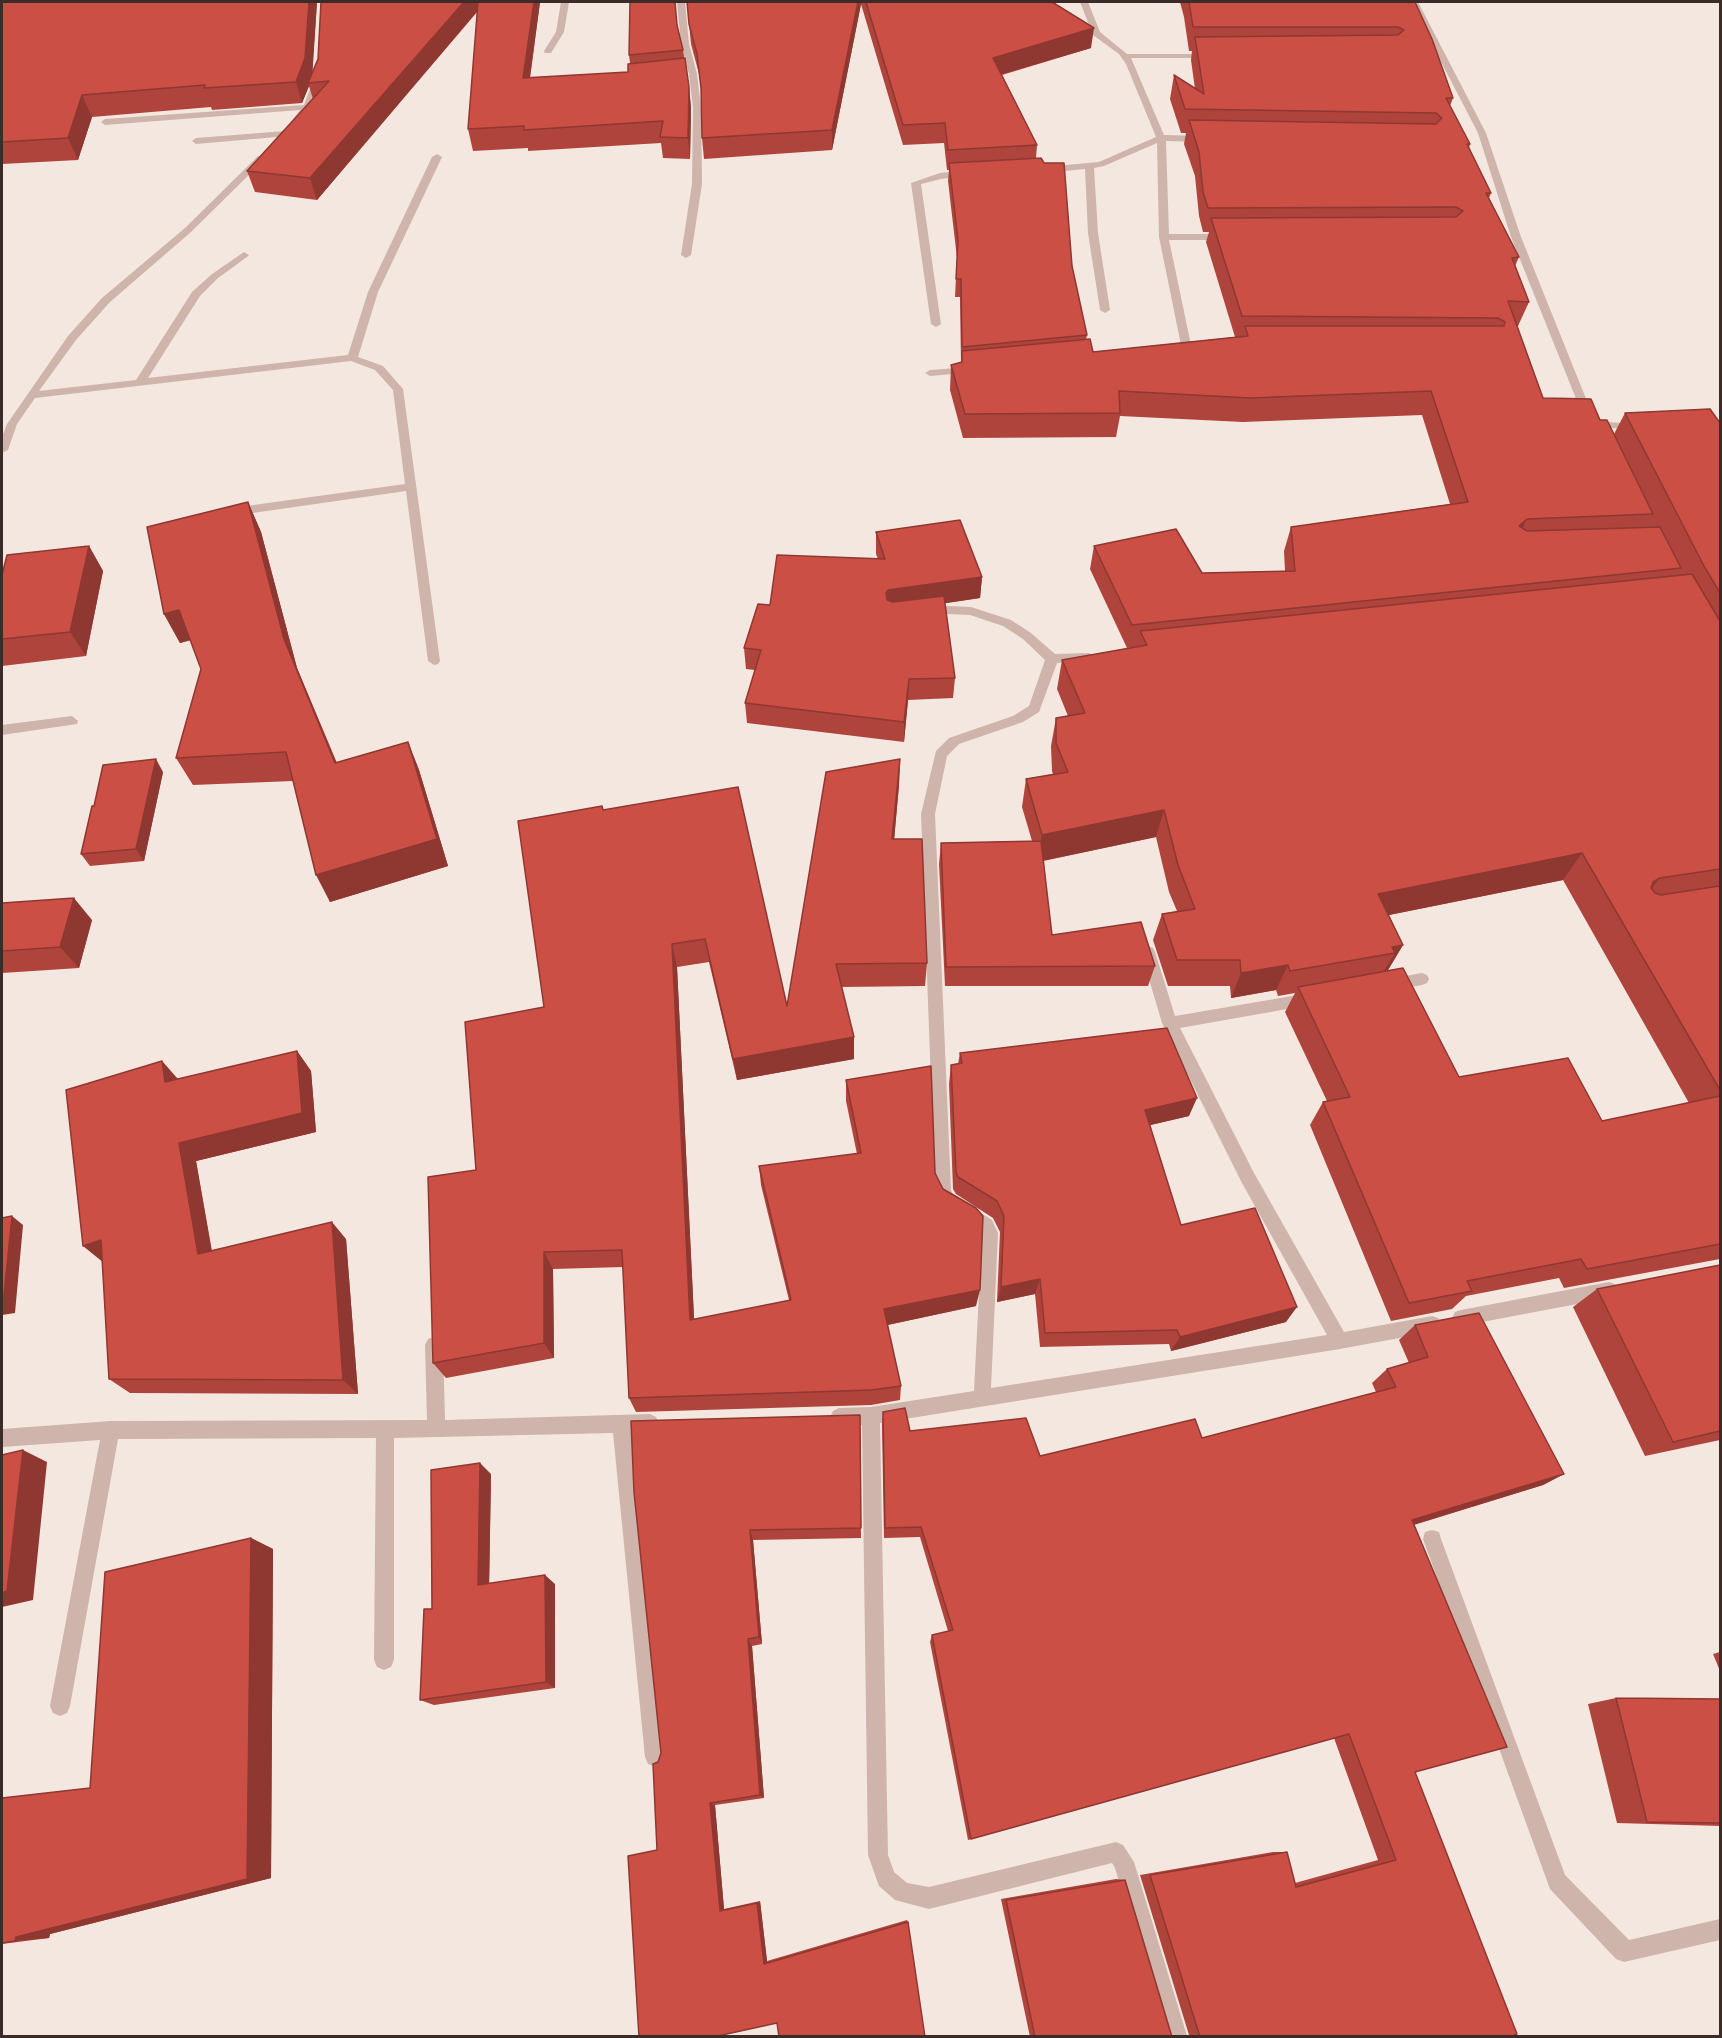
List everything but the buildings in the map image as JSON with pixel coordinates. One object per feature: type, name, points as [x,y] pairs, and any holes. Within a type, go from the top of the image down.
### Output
[{"type":"street","points":[[548,51],[560,32],[565,2]]},
{"type":"street","points":[[681,2],[685,44],[693,74],[697,108],[697,184],[686,255]]},
{"type":"street","points":[[1084,2],[1096,33]]},
{"type":"street","points":[[1414,2],[1482,133],[1516,237],[1594,429],[1650,428]]},
{"type":"street","points":[[1086,27],[1122,52],[1161,138],[1164,237],[1187,346]]},
{"type":"street","points":[[1125,57],[1217,56]]},
{"type":"street","points":[[277,142],[307,107],[318,80],[320,62]]},
{"type":"street","points":[[681,75],[693,74]]},
{"type":"street","points":[[105,122],[307,107]]},
{"type":"street","points":[[196,141],[285,134]]},
{"type":"street","points":[[1033,171],[1101,164],[1161,138],[1219,139]]},
{"type":"street","points":[[2,450],[12,424],[72,338],[106,300],[188,230],[269,150]]},
{"type":"street","points":[[352,358],[373,292],[437,157]]},
{"type":"street","points":[[1089,166],[1093,233],[1105,310]]},
{"type":"street","points":[[936,324],[916,183],[940,176],[974,173]]},
{"type":"street","points":[[1164,237],[1235,237]]},
{"type":"street","points":[[140,382],[196,294],[215,276],[244,255]]},
{"type":"street","points":[[31,395],[352,358],[379,368],[398,388],[434,661]]},
{"type":"street","points":[[930,374],[977,369]]},
{"type":"street","points":[[222,513],[411,487]]},
{"type":"street","points":[[914,614],[948,610],[971,611],[987,615],[1014,627],[1052,659],[1108,656]]},
{"type":"street","points":[[982,1397],[990,1233],[980,1220],[948,1201],[943,1191],[928,814],[941,753],[954,741],[1018,719],[1034,709],[1052,659]]},
{"type":"street","points":[[2,730],[72,721]]},
{"type":"street","points":[[1144,940],[1170,1023],[1248,1178],[1340,1341]]},
{"type":"street","points":[[1376,987],[1422,979]]},
{"type":"street","points":[[1170,1023],[1330,995]]},
{"type":"street","points":[[824,1418],[871,1416],[1340,1341],[1628,1286]]},
{"type":"street","points":[[433,1326],[436,1429]]},
{"type":"street","points":[[871,1416],[878,1855],[886,1879],[902,1893],[929,1898],[1116,1852],[1124,1862],[1176,2037]]},
{"type":"street","points":[[2,1438],[111,1430],[436,1429],[668,1423]]},
{"type":"street","points":[[621,1424],[655,1757]]},
{"type":"street","points":[[384,1660],[385,1429]]},
{"type":"street","points":[[60,1706],[111,1430]]},
{"type":"street","points":[[1432,1539],[1557,1882],[1624,1951],[1720,1930]]}]
